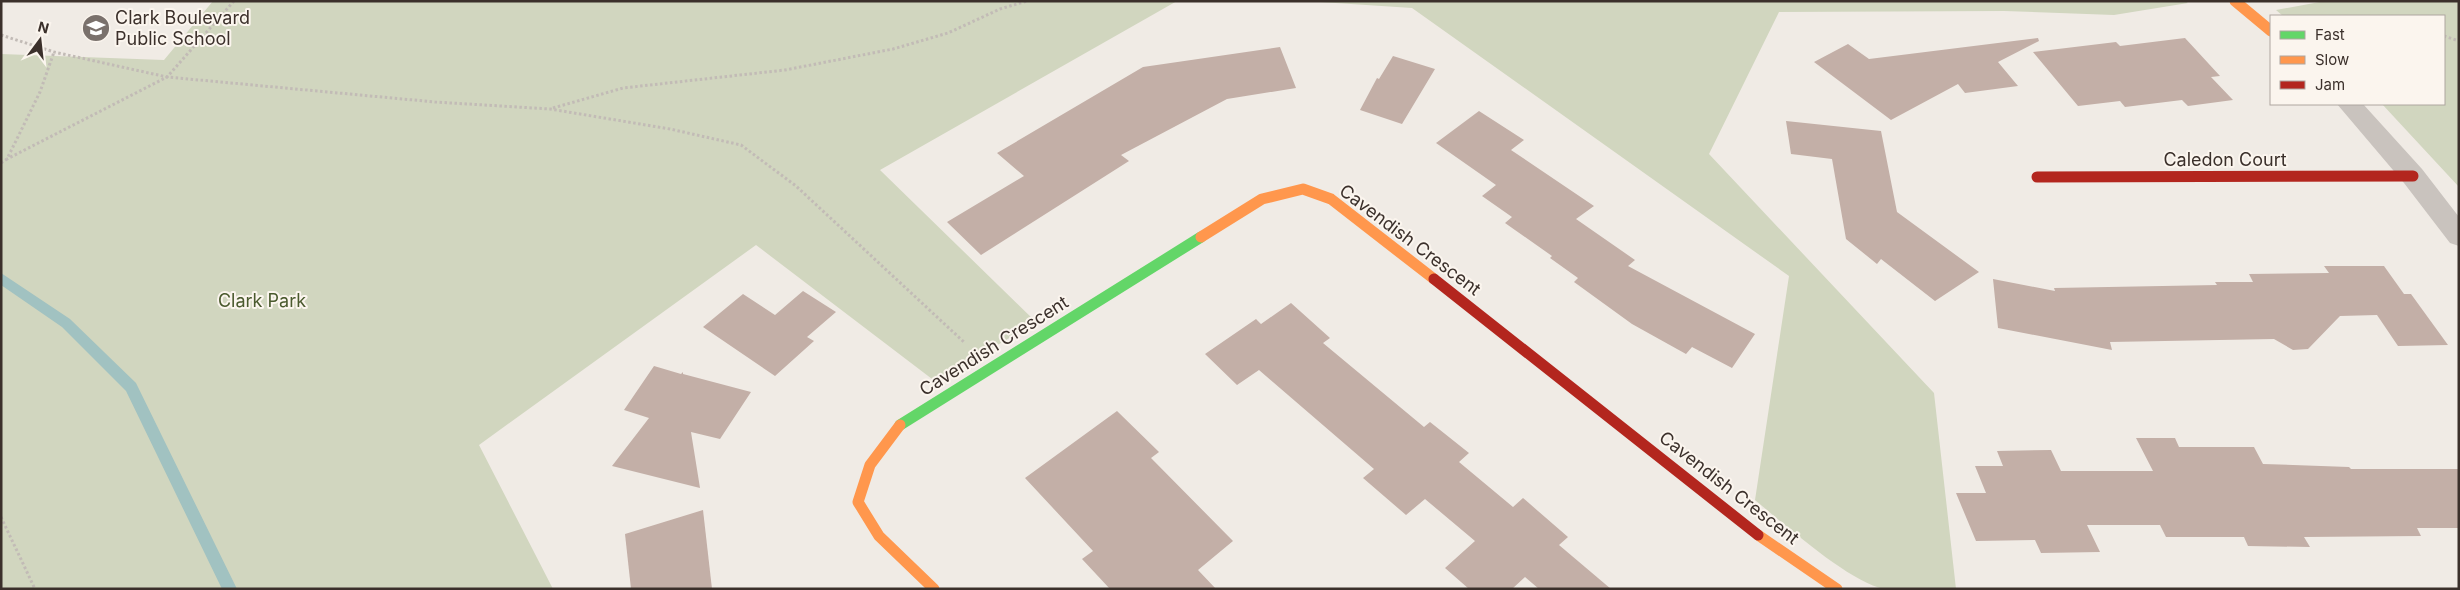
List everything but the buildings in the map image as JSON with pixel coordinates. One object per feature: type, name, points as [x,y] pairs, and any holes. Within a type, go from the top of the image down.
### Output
[{"type":"street","points":[[2235,1],[2270,30]]},
{"type":"street","points":[[2350,105],[2413,176],[2459,236]]},
{"type":"street","name":"Caledon Court","points":[[2036,177],[2413,176]]},
{"type":"street","name":"Cavendish Crescent","points":[[934,589],[879,536],[858,502],[870,465],[897,427],[1262,199],[1303,189],[1331,199],[1350,213],[1770,544],[1837,589]]},
{"type":"path","points":[[1,163],[7,158],[98,114],[167,77],[234,1]]},
{"type":"path","points":[[550,109],[623,88],[785,70],[893,49],[948,33],[1000,10],[1027,1]]},
{"type":"path","points":[[1,34],[54,52],[167,77],[435,102],[550,109],[670,129],[741,145],[796,186],[992,368]]},
{"type":"path","points":[[2445,36],[2459,41]]},
{"type":"path","points":[[7,158],[40,92],[54,52]]},
{"type":"path","points":[[1,517],[35,589]]},
{"type":"green space","name":"Clark Park","points":[[213,1],[1177,1],[880,170],[1036,322],[936,382],[756,245],[479,445],[553,589],[1,589],[1,54],[164,60]]},
{"type":"green space","points":[[1305,1],[2185,1],[2188,3],[2114,15],[2004,11],[1779,12],[1709,154],[1934,393],[1956,589],[1884,589],[1853,576],[1835,564],[1755,500],[1789,276],[1412,8]]},
{"type":"green space","points":[[2325,1],[2459,1],[2459,187],[2383,105],[2445,105],[2445,15],[2282,15],[2276,10]]},
{"type":"waterway","points":[[1,278],[66,323],[131,387],[230,589]]},
{"type":"traffic: fast","points":[[900,425],[1201,237]]},
{"type":"traffic: slow","points":[[2235,1],[2270,30]]},
{"type":"traffic: slow","points":[[1201,237],[1262,199],[1303,189],[1331,199],[1434,279]]},
{"type":"traffic: slow","points":[[900,425],[870,465],[858,502],[879,536],[934,589]]},
{"type":"traffic: slow","points":[[1758,535],[1837,589]]},
{"type":"traffic: jam","points":[[2037,177],[2413,176]]},
{"type":"traffic: jam","points":[[1434,279],[1758,535]]},
{"type":"place","name":"Clark Boulevard Public School","points":[[96,28]]}]
